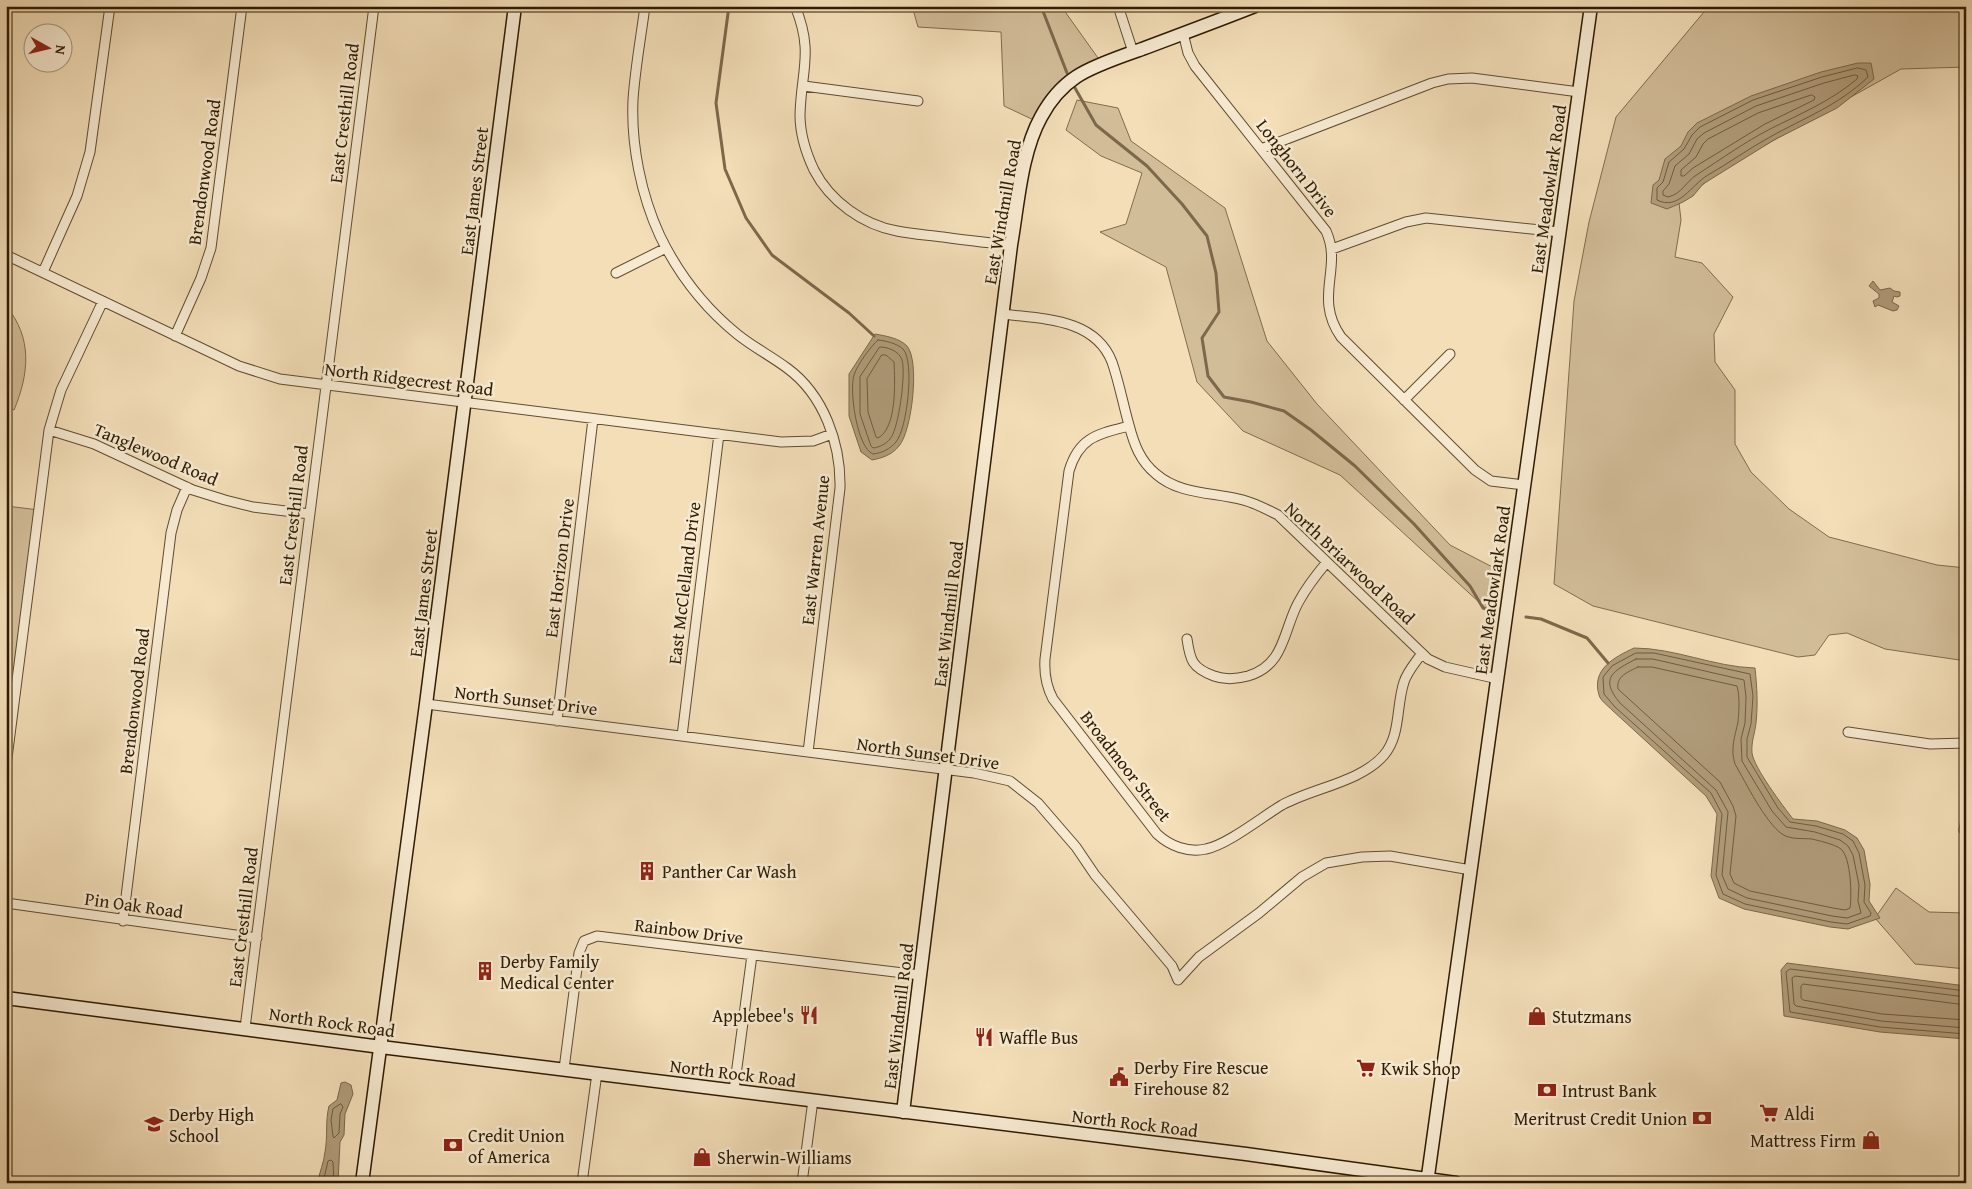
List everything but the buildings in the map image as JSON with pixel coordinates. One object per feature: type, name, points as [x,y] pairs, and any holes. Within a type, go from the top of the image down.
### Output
[{"type":"main road","name":"East James Street","points":[[362,1183],[426,704],[515,6]]},
{"type":"main road","name":"East Windmill Road","points":[[904,1112],[1011,246],[1026,162],[1038,122],[1056,95],[1077,76],[1133,52],[1254,6]]},
{"type":"main road","name":"East Meadowlark Road","points":[[1427,1181],[1591,6]]},
{"type":"main road","name":"North Rock Road","points":[[6,998],[381,1047],[813,1100],[1427,1181],[1456,1183]]},
{"type":"street","points":[[43,272],[77,196],[88,158],[94,128],[110,6]]},
{"type":"street","name":"Brendonwood Road","points":[[175,336],[201,278],[211,248],[242,6]]},
{"type":"street","name":"East Cresthill Road","points":[[245,1028],[374,6]]},
{"type":"street","name":"East Warren Avenue","points":[[645,6],[634,99],[634,141],[645,194],[654,222],[666,248],[687,281],[719,318],[737,335],[787,368],[807,387],[820,405],[832,434],[839,461],[840,488],[808,752]]},
{"type":"street","points":[[795,6],[803,27],[806,46],[804,86],[800,114],[804,146],[810,162],[822,183],[846,208],[876,225],[896,231],[1011,246]]},
{"type":"street","points":[[1118,6],[1133,52]]},
{"type":"street","name":"Longhorn Drive","points":[[1183,33],[1188,53],[1195,66],[1323,225],[1332,249],[1328,299],[1332,322],[1341,337],[1475,470],[1485,478],[1497,482],[1524,485]]},
{"type":"street","points":[[1261,149],[1432,83],[1448,79],[1472,78],[1579,92]]},
{"type":"street","points":[[804,86],[918,101]]},
{"type":"street","points":[[1332,249],[1406,222],[1426,218],[1560,232]]},
{"type":"street","points":[[616,273],[666,248]]},
{"type":"street","name":"North Ridgecrest Road","points":[[6,255],[253,372],[280,379],[781,442],[813,441],[832,434]]},
{"type":"street","points":[[6,766],[49,430],[61,390],[103,302]]},
{"type":"street","name":"North Briarwood Road","points":[[1003,314],[1066,322],[1081,328],[1094,338],[1112,362],[1134,443],[1141,457],[1165,481],[1187,490],[1242,499],[1278,515],[1428,659],[1445,667],[1498,679]]},
{"type":"street","points":[[1404,400],[1450,354]]},
{"type":"street","name":"East Horizon Drive","points":[[557,721],[593,419]]},
{"type":"street","name":"Broadmoor Street","points":[[1129,426],[1090,438],[1078,450],[1072,461],[1069,471],[1046,650],[1045,678],[1047,688],[1053,699],[1157,834],[1164,840],[1181,848],[1193,850],[1216,846],[1301,796],[1368,769],[1384,755],[1392,743],[1404,680],[1422,653]]},
{"type":"street","name":"Tanglewood Road","points":[[49,430],[94,444],[187,487],[226,500],[253,507],[310,514]]},
{"type":"street","name":"East McClelland Drive","points":[[682,736],[719,434]]},
{"type":"street","name":"Brendonwood Road","points":[[123,920],[171,533],[177,510],[187,487]]},
{"type":"street","points":[[1187,639],[1190,656],[1196,668],[1204,672],[1230,679],[1242,678],[1263,670],[1278,654],[1293,614],[1306,589],[1327,562]]},
{"type":"street","name":"North Sunset Drive","points":[[426,704],[808,752],[974,774],[1010,781],[1038,803],[1076,847],[1095,875],[1172,966],[1178,980],[1199,957],[1259,913],[1302,877],[1326,863],[1362,857],[1390,856],[1471,870]]},
{"type":"street","points":[[1848,732],[1930,744],[1966,743]]},
{"type":"street","points":[[1964,830],[1966,820]]},
{"type":"street","name":"Pin Oak Road","points":[[6,903],[257,938]]},
{"type":"street","name":"Rainbow Drive","points":[[564,1069],[579,952],[584,941],[597,936],[920,975]]},
{"type":"street","points":[[734,1090],[752,955]]},
{"type":"street","points":[[582,1183],[597,1073]]},
{"type":"street","points":[[802,1183],[813,1100]]},
{"type":"shaded area","points":[[912,6],[1061,6],[1103,65],[1077,76],[1038,122],[1004,106],[1001,32],[918,27]]},
{"type":"shaded area","points":[[1709,6],[1966,6],[1966,67],[1901,69],[1724,168],[1679,203],[1681,220],[1675,257],[1702,263],[1733,297],[1714,334],[1715,362],[1735,390],[1735,444],[1751,472],[1789,509],[1829,537],[1937,565],[1966,568],[1966,661],[1885,649],[1847,633],[1829,635],[1815,655],[1798,657],[1593,606],[1554,584],[1574,301],[1589,222],[1616,117]]},
{"type":"shaded area","points":[[1077,100],[1118,108],[1131,141],[1225,208],[1267,341],[1317,404],[1450,545],[1502,572],[1492,614],[1340,475],[1243,431],[1197,382],[1166,267],[1100,232],[1126,224],[1142,173],[1101,156],[1066,130]]},
{"type":"shaded area","points":[[6,306],[15,318],[21,331],[26,356],[23,383],[14,410],[6,406]]},
{"type":"shaded area","points":[[6,506],[39,510],[6,754]]},
{"type":"shaded area","points":[[1896,888],[1929,912],[1966,913],[1966,969],[1915,964],[1875,918]]},
{"type":"water","points":[[1858,63],[1871,63],[1874,79],[1837,108],[1774,140],[1703,184],[1693,196],[1683,202],[1667,209],[1651,203],[1653,185],[1659,180],[1665,159],[1681,146],[1688,132],[1697,123],[1751,96],[1821,72]]},
{"type":"water","points":[[1873,281],[1880,290],[1890,288],[1900,292],[1900,296],[1894,296],[1892,302],[1899,306],[1897,310],[1893,311],[1878,305],[1875,307],[1873,301],[1879,298],[1879,294],[1869,286]]},
{"type":"water","points":[[875,334],[896,339],[907,346],[911,354],[914,380],[911,412],[904,438],[893,452],[872,460],[861,452],[849,416],[849,374]]},
{"type":"water","points":[[1634,648],[1664,651],[1740,667],[1755,668],[1757,709],[1752,753],[1758,768],[1793,819],[1817,821],[1845,830],[1857,838],[1864,850],[1870,884],[1869,901],[1880,918],[1848,929],[1830,927],[1744,909],[1719,898],[1711,876],[1717,814],[1706,796],[1606,705],[1599,695],[1598,678],[1606,665],[1619,655]]},
{"type":"water","points":[[1787,963],[1966,986],[1966,1039],[1880,1032],[1784,1016],[1781,970]]},
{"type":"water","points":[[345,1082],[351,1085],[353,1094],[345,1114],[344,1135],[340,1142],[338,1183],[318,1183],[324,1156],[329,1106],[337,1100],[341,1083]]},
{"type":"waterway","points":[[729,6],[716,103],[725,169],[746,218],[772,255],[849,313],[874,336]]},
{"type":"waterway","points":[[1041,6],[1067,73]]},
{"type":"waterway","points":[[1075,88],[1096,125],[1147,166],[1182,204],[1207,236],[1216,273],[1219,312],[1202,338],[1208,376],[1224,397],[1284,411],[1311,430],[1355,466],[1414,524],[1470,586],[1483,608],[1486,609]]},
{"type":"waterway","points":[[1526,617],[1541,619],[1587,638],[1608,663]]},
{"type":"place","name":"Panther Car Wash","points":[[647,871]]},
{"type":"place","name":"Derby Family Medical Center","points":[[485,971]]},
{"type":"place","name":"Applebee's","points":[[809,1015]]},
{"type":"place","name":"Stutzmans","points":[[1537,1016]]},
{"type":"place","name":"Waffle Bus","points":[[984,1037]]},
{"type":"place","name":"Kwik Shop","points":[[1366,1068]]},
{"type":"place","name":"Derby Fire Rescue Firehouse 82","points":[[1119,1077]]},
{"type":"place","name":"Intrust Bank","points":[[1547,1090]]},
{"type":"place","name":"Aldi","points":[[1769,1113]]},
{"type":"place","name":"Meritrust Credit Union","points":[[1702,1118]]},
{"type":"place","name":"Derby High School","points":[[154,1124]]},
{"type":"place","name":"Mattress Firm","points":[[1871,1140]]},
{"type":"place","name":"Credit Union of America","points":[[453,1145]]},
{"type":"place","name":"Sherwin-Williams","points":[[702,1157]]}]
